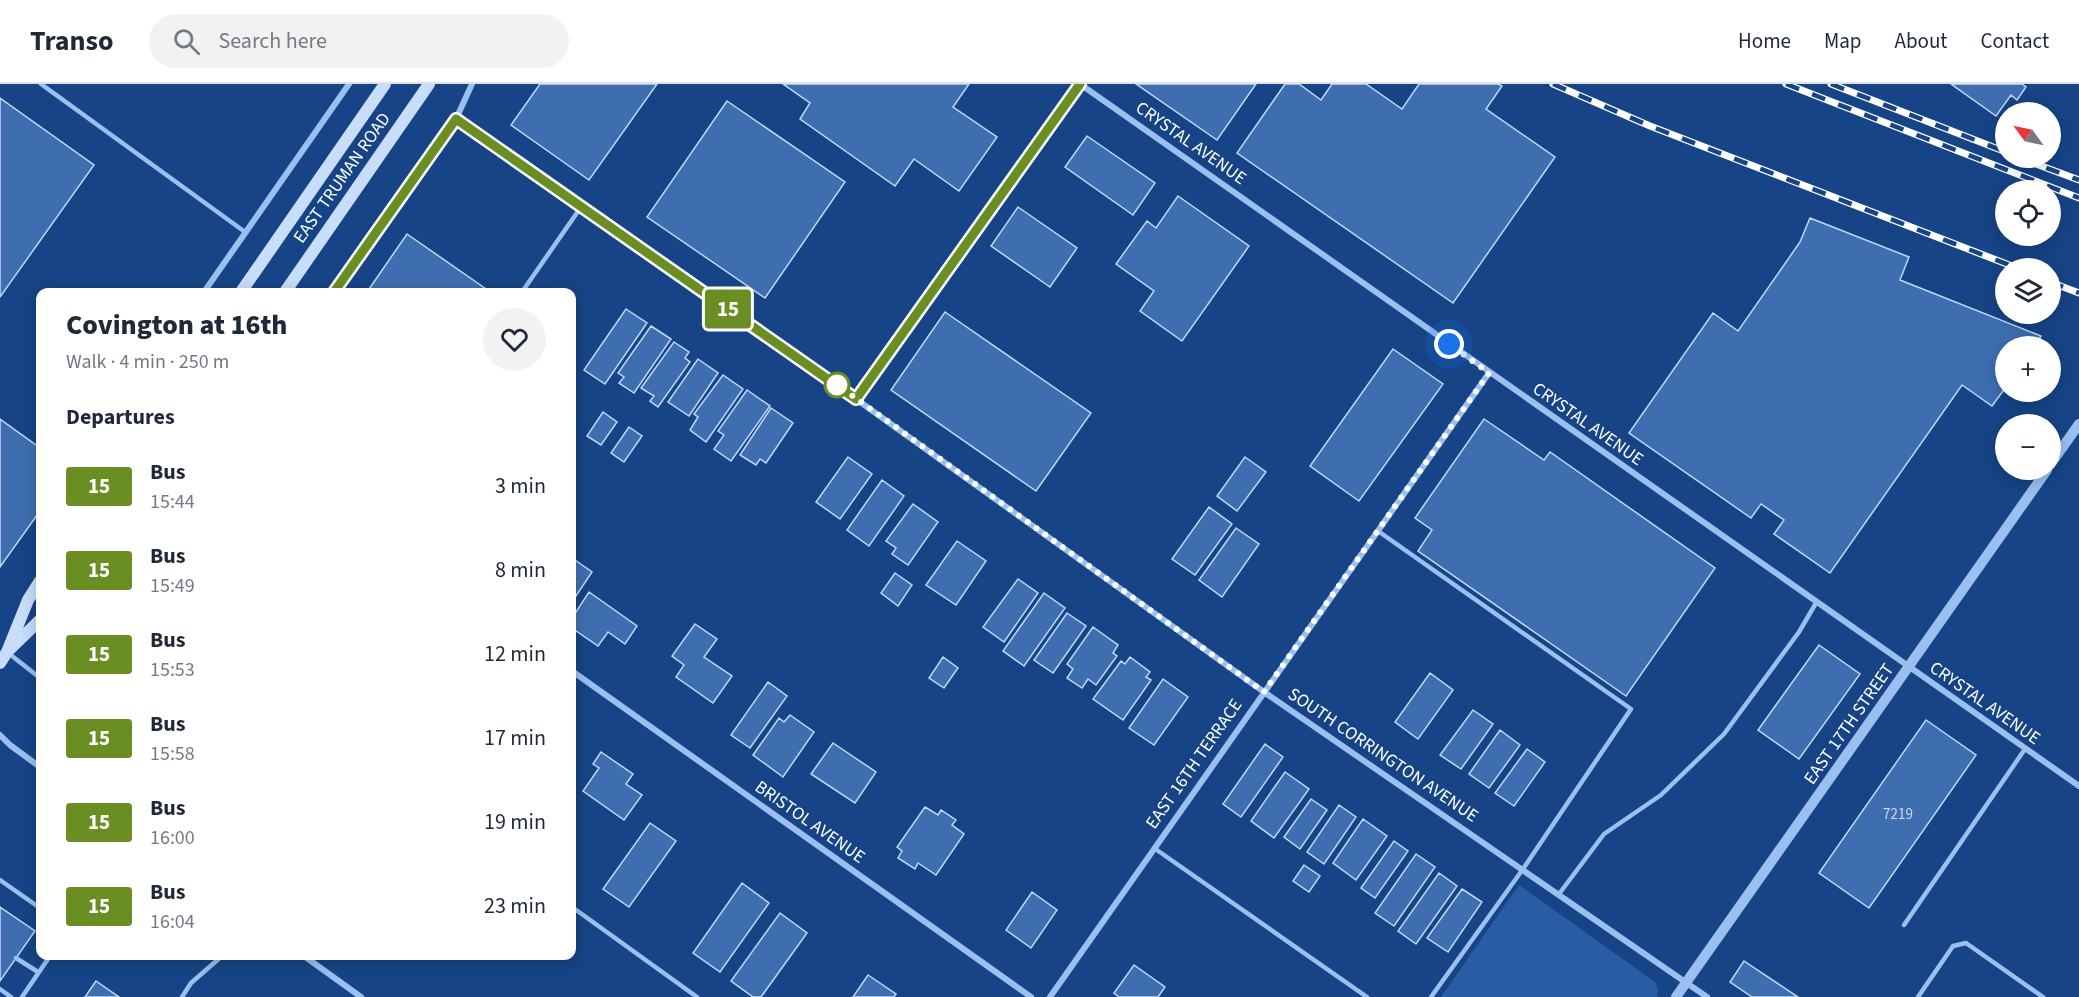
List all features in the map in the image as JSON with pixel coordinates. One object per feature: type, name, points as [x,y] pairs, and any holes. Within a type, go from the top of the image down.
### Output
[{"type":"main road","name":"EAST TRUMAN ROAD","points":[[244,288],[385,84]]},
{"type":"main road","name":"EAST TRUMAN ROAD","points":[[288,288],[429,84]]},
{"type":"main road","points":[[4,657],[28,600],[36,587]]},
{"type":"main road","points":[[4,657],[36,624]]},
{"type":"street","points":[[207,288],[349,84]]},
{"type":"street","points":[[337,288],[456,119],[472,84]]},
{"type":"street","name":"CRYSTAL AVENUE","points":[[1080,84],[2079,786]]},
{"type":"street","name":"SOUTH CORRINGTON AVENUE","points":[[456,119],[856,399],[1264,692],[1707,997]]},
{"type":"street","name":"EAST 16TH TERRACE","points":[[1050,997],[1489,373]]},
{"type":"street","points":[[2061,449],[2079,424]]},
{"type":"street","name":"EAST 17TH STREET","points":[[1676,997],[2040,480]]},
{"type":"street","name":"BRISTOL AVENUE","points":[[576,674],[1031,997]]},
{"type":"street","points":[[0,735],[36,764]]},
{"type":"street","points":[[310,960],[361,997]]},
{"type":"lane","points":[[40,84],[245,232]]},
{"type":"lane","points":[[856,399],[1080,84]]},
{"type":"lane","points":[[525,288],[582,207]]},
{"type":"lane","points":[[1378,531],[1631,709],[1523,869],[1431,997]]},
{"type":"lane","points":[[1559,894],[1604,834],[1661,795],[1724,734],[1799,632],[1816,603]]},
{"type":"lane","points":[[4,657],[36,676]]},
{"type":"lane","points":[[1905,926],[2025,749]]},
{"type":"lane","points":[[1154,848],[1367,997]]},
{"type":"lane","points":[[0,880],[36,905]]},
{"type":"lane","points":[[576,911],[697,997]]},
{"type":"lane","points":[[1918,997],[1953,946],[1966,943],[2043,997]]},
{"type":"lane","points":[[16,958],[38,972]]},
{"type":"lane","points":[[22,997],[47,960]]},
{"type":"lane","points":[[182,997],[192,983],[218,960]]},
{"type":"lane","points":[[0,989],[11,997]]},
{"type":"shaded area","points":[[1519,885],[1655,982],[1658,989],[1657,997],[1441,997]]},
{"type":"building","points":[[540,84],[657,84],[589,180],[511,125]]},
{"type":"building","points":[[783,84],[969,84],[953,107],[997,137],[959,191],[914,159],[895,186],[800,119],[810,103]]},
{"type":"building","points":[[1136,84],[1256,84],[1217,140]]},
{"type":"building","points":[[1285,84],[1299,84],[1321,100],[1332,84],[1366,84],[1402,109],[1419,84],[1498,84],[1502,86],[1486,109],[1555,157],[1453,303],[1237,153]]},
{"type":"building","points":[[1951,84],[2022,84],[2026,87],[2017,100],[2011,95],[2006,102],[1995,102],[1995,115]]},
{"type":"building","points":[[0,98],[94,165],[0,297]]},
{"type":"building","points":[[727,101],[845,182],[765,298],[647,217]]},
{"type":"building","points":[[1087,136],[1155,183],[1133,215],[1065,167]]},
{"type":"building","points":[[1178,196],[1249,246],[1182,341],[1140,311],[1154,291],[1116,264],[1147,221],[1156,228]]},
{"type":"building","points":[[1018,207],[1077,248],[1050,287],[991,246]]},
{"type":"building","points":[[1810,218],[1909,257],[1900,280],[1995,318],[1995,324],[2011,324],[2041,336],[1995,336],[1995,402],[1992,406],[1962,385],[1830,573],[1774,534],[1784,520],[1761,504],[1751,518],[1629,433],[1713,313],[1738,331],[1800,242]]},
{"type":"building","points":[[407,234],[485,288],[370,288]]},
{"type":"building","points":[[626,309],[647,323],[605,384],[584,370]]},
{"type":"building","points":[[945,312],[1091,413],[1036,491],[891,390]]},
{"type":"building","points":[[651,326],[671,339],[634,393],[619,383],[624,377],[618,373]]},
{"type":"building","points":[[674,342],[689,352],[685,358],[690,362],[658,407],[650,401],[654,396],[641,388]]},
{"type":"building","points":[[1393,349],[1443,384],[1359,501],[1310,466]]},
{"type":"building","points":[[698,359],[718,373],[689,416],[668,402]]},
{"type":"building","points":[[723,375],[743,389],[706,442],[690,430],[698,417],[694,414]]},
{"type":"building","points":[[747,390],[770,406],[731,461],[714,449],[724,435],[718,431]]},
{"type":"building","points":[[771,408],[793,423],[766,463],[760,459],[756,465],[740,455]]},
{"type":"building","points":[[603,412],[617,422],[601,445],[587,436]]},
{"type":"building","points":[[0,419],[36,445],[36,517],[0,567]]},
{"type":"building","points":[[1484,419],[1544,460],[1550,452],[1715,568],[1626,696],[1418,551],[1432,530],[1415,518]]},
{"type":"building","points":[[629,427],[642,436],[624,462],[611,453]]},
{"type":"building","points":[[848,457],[872,474],[840,519],[816,502]]},
{"type":"building","points":[[1245,457],[1266,472],[1237,511],[1217,496]]},
{"type":"building","points":[[882,480],[904,496],[869,546],[847,530]]},
{"type":"building","points":[[913,504],[938,522],[908,565],[892,554],[896,548],[886,541]]},
{"type":"building","points":[[1209,507],[1232,524],[1195,575],[1172,559]]},
{"type":"building","points":[[1236,528],[1259,544],[1222,597],[1199,580]]},
{"type":"building","points":[[957,541],[986,561],[956,605],[926,585]]},
{"type":"building","points":[[576,561],[592,572],[576,596]]},
{"type":"building","points":[[895,573],[912,585],[898,606],[881,593]]},
{"type":"building","points":[[1018,579],[1038,593],[1004,642],[983,627]]},
{"type":"building","points":[[589,592],[637,626],[625,644],[608,632],[598,646],[576,631],[576,612]]},
{"type":"building","points":[[1044,593],[1065,608],[1024,666],[1003,651]]},
{"type":"building","points":[[1067,613],[1086,626],[1053,673],[1034,660]]},
{"type":"building","points":[[695,624],[717,639],[704,657],[732,676],[713,703],[676,677],[684,665],[672,656]]},
{"type":"building","points":[[1093,627],[1118,645],[1113,653],[1117,656],[1096,685],[1088,679],[1082,688],[1067,678],[1073,669],[1067,664]]},
{"type":"building","points":[[1819,645],[1860,674],[1799,759],[1758,730]]},
{"type":"building","points":[[943,657],[958,668],[944,688],[929,678]]},
{"type":"building","points":[[1130,657],[1150,672],[1146,677],[1151,680],[1123,720],[1093,699],[1121,661],[1125,664]]},
{"type":"building","points":[[1430,673],[1453,690],[1418,739],[1395,722]]},
{"type":"building","points":[[1163,679],[1188,697],[1154,745],[1129,728]]},
{"type":"building","points":[[768,682],[787,696],[750,748],[731,735]]},
{"type":"building","points":[[1473,710],[1493,724],[1461,769],[1440,755]]},
{"type":"building","points":[[790,715],[814,732],[783,777],[753,755],[779,718],[784,722]]},
{"type":"building","points":[[1926,720],[1976,755],[1869,908],[1819,873]]},
{"type":"building","points":[[1500,730],[1520,745],[1489,788],[1469,774]]},
{"type":"building","points":[[833,743],[876,772],[855,803],[811,774]]},
{"type":"building","points":[[1265,744],[1283,757],[1241,817],[1223,804]]},
{"type":"building","points":[[1527,749],[1545,762],[1514,806],[1495,793]]},
{"type":"building","points":[[601,752],[633,774],[626,784],[642,795],[624,820],[583,791],[599,768],[593,764]]},
{"type":"building","points":[[1285,772],[1309,789],[1274,838],[1251,821]]},
{"type":"building","points":[[1311,799],[1327,810],[1300,849],[1284,837]]},
{"type":"building","points":[[1339,805],[1356,817],[1324,864],[1307,852]]},
{"type":"building","points":[[925,807],[938,815],[941,810],[956,820],[952,825],[964,834],[936,875],[918,863],[915,869],[898,858],[902,851],[897,847]]},
{"type":"building","points":[[1363,819],[1387,836],[1356,880],[1333,863]]},
{"type":"building","points":[[650,823],[676,841],[629,907],[603,889]]},
{"type":"building","points":[[1394,841],[1408,851],[1375,898],[1361,888]]},
{"type":"building","points":[[1416,854],[1435,867],[1394,926],[1375,913]]},
{"type":"building","points":[[1304,865],[1320,876],[1309,892],[1293,881]]},
{"type":"building","points":[[1439,873],[1457,886],[1416,944],[1398,931]]},
{"type":"building","points":[[742,883],[769,903],[720,972],[693,953]]},
{"type":"building","points":[[1462,889],[1482,902],[1448,952],[1427,938]]},
{"type":"building","points":[[1032,892],[1057,910],[1031,948],[1006,930]]},
{"type":"building","points":[[0,907],[35,931],[0,981]]},
{"type":"building","points":[[780,913],[807,933],[761,997],[753,997],[731,981]]},
{"type":"building","points":[[1744,961],[1798,997],[1752,997],[1730,982]]},
{"type":"building","points":[[1134,965],[1165,987],[1158,997],[1119,997],[1114,993]]},
{"type":"building","points":[[868,975],[896,994],[894,997],[853,997]]},
{"type":"building","points":[[96,981],[119,997],[85,997]]},
{"type":"railway","points":[[1553,84],[1650,126],[1995,259]]},
{"type":"railway","points":[[1786,84],[2079,198]]},
{"type":"railway","points":[[1831,84],[1995,148]]},
{"type":"railway","points":[[2047,168],[2079,180]]},
{"type":"railway","points":[[2061,286],[2079,293]]},
{"type":"bus line","name":"15","points":[[337,288],[456,119],[856,399],[1080,84]]},
{"type":"route","points":[[837,385],[1264,692],[1489,373],[1449,344]]}]
